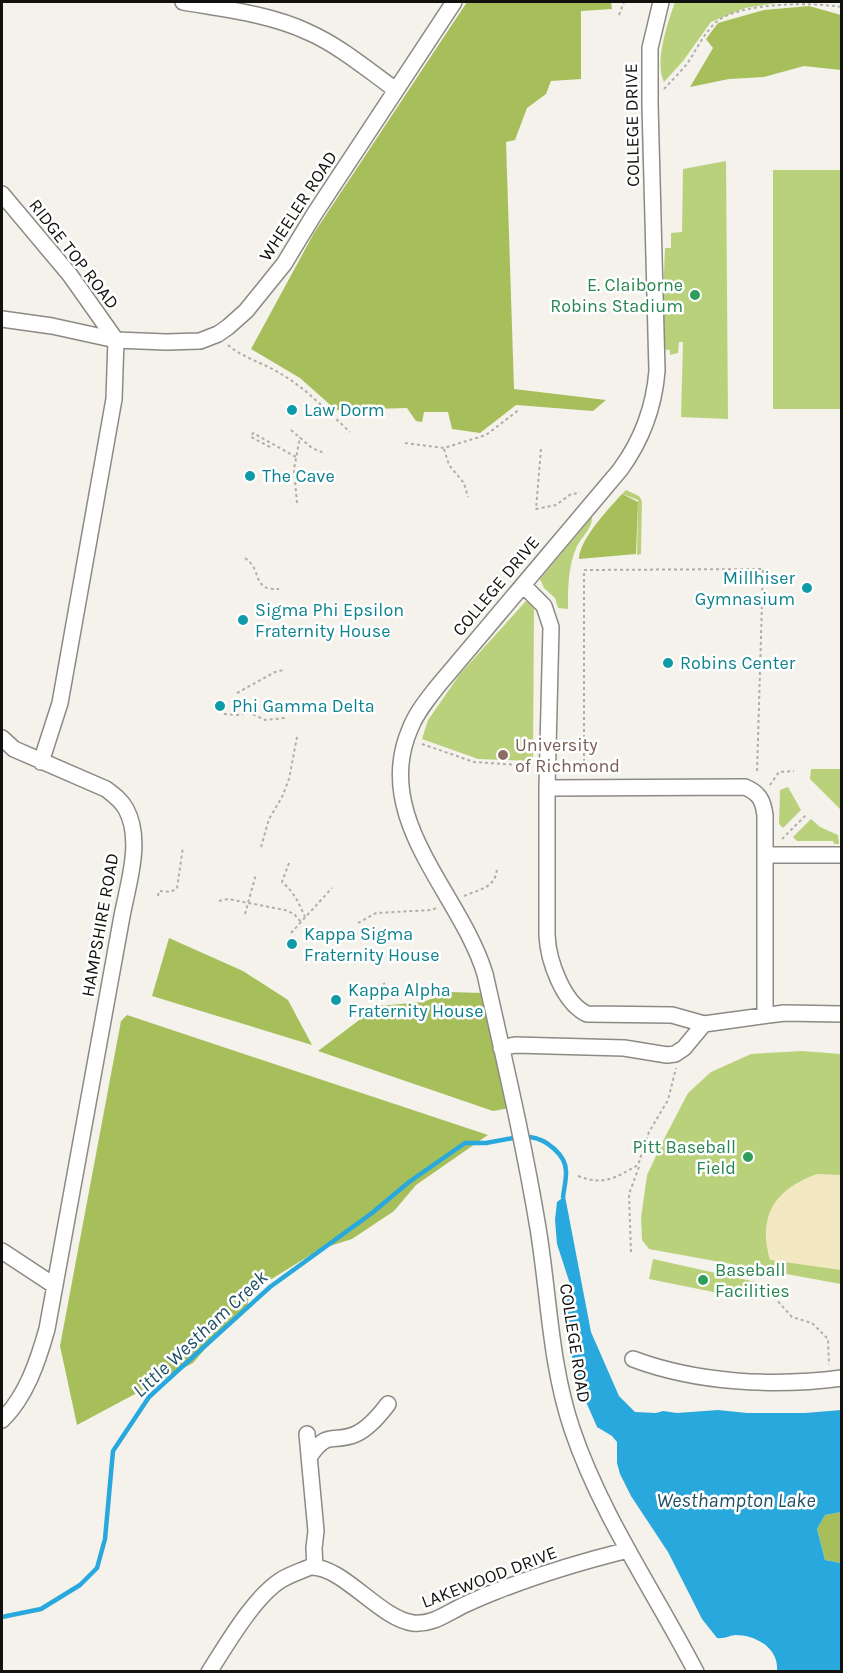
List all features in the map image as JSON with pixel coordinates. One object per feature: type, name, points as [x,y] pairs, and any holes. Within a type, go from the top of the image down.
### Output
[{"type":"street","points":[[183,2],[264,18],[309,32],[350,57],[396,90]]},
{"type":"street","name":"WHEELER ROAD","points":[[2,319],[52,326],[116,340],[200,341],[218,334],[246,310],[284,264],[454,2]]},
{"type":"street","name":"COLLEGE DRIVE","points":[[521,1137],[480,956],[467,929],[416,842],[403,804],[399,768],[405,741],[419,711],[631,455],[644,430],[652,404],[657,371],[650,48],[661,2]]},
{"type":"street","name":"RIDGE TOP ROAD","points":[[2,194],[70,276],[116,340]]},
{"type":"street","points":[[40,762],[60,703],[114,399],[116,340]]},
{"type":"street","points":[[523,585],[544,606],[550,627],[547,948],[554,971],[564,991],[582,1012],[587,1014],[672,1015],[704,1024],[765,1015],[842,1014]]},
{"type":"street","name":"HAMPSHIRE ROAD","points":[[2,738],[14,749],[40,762],[106,789],[119,799],[131,820],[134,837],[128,882],[47,1329],[39,1358],[16,1402],[2,1420]]},
{"type":"street","points":[[547,788],[745,787],[760,796],[764,805],[765,1015]]},
{"type":"street","points":[[765,855],[842,855]]},
{"type":"street","points":[[501,1048],[515,1045],[624,1048],[667,1055],[680,1051],[704,1024]]},
{"type":"street","name":"COLLEGE ROAD","points":[[521,1137],[538,1230],[557,1372],[567,1413],[589,1471],[628,1550],[696,1671]]},
{"type":"street","points":[[2,1251],[55,1286]]},
{"type":"street","points":[[633,1359],[658,1369],[718,1379],[773,1382],[835,1379]]},
{"type":"street","points":[[310,1456],[323,1441],[358,1432],[375,1421],[388,1404]]},
{"type":"street","points":[[209,1671],[256,1604],[269,1590],[281,1580],[315,1567],[316,1531],[307,1434]]},
{"type":"street","name":"LAKEWOOD DRIVE","points":[[315,1567],[353,1586],[396,1617],[410,1623],[421,1624],[531,1578],[628,1550]]},
{"type":"path","points":[[619,15],[624,2]]},
{"type":"path","points":[[837,6],[839,2]]},
{"type":"path","points":[[661,94],[687,63],[707,33],[721,19],[765,6],[787,4],[842,7]]},
{"type":"path","points":[[616,290],[622,290]]},
{"type":"path","points":[[218,334],[229,347],[288,379],[350,432]]},
{"type":"path","points":[[405,443],[444,448],[486,435],[520,409]]},
{"type":"path","points":[[291,430],[318,452],[324,453]]},
{"type":"path","points":[[270,447],[251,437],[253,434],[296,457]]},
{"type":"path","points":[[297,503],[294,469],[300,437]]},
{"type":"path","points":[[444,448],[449,465],[464,483],[468,496]]},
{"type":"path","points":[[541,449],[537,472],[536,509],[556,505],[571,494],[579,492],[585,496]]},
{"type":"path","points":[[244,558],[252,565],[261,586],[267,589],[279,589]]},
{"type":"path","points":[[584,779],[584,570],[764,569],[757,773]]},
{"type":"path","points":[[260,615],[279,610]]},
{"type":"path","points":[[237,693],[283,670]]},
{"type":"path","points":[[224,714],[239,715],[248,712],[265,720],[285,718]]},
{"type":"path","points":[[261,847],[269,819],[289,779],[297,737]]},
{"type":"path","points":[[417,741],[474,762],[536,766]]},
{"type":"path","points":[[770,785],[779,772],[794,771]]},
{"type":"path","points":[[780,841],[807,814]]},
{"type":"path","points":[[158,896],[159,891],[171,892],[177,888],[183,846]]},
{"type":"path","points":[[289,863],[282,882],[294,893],[305,917]]},
{"type":"path","points":[[459,899],[492,884],[497,878],[497,868]]},
{"type":"path","points":[[245,914],[256,873]]},
{"type":"path","points":[[291,933],[332,888]]},
{"type":"path","points":[[219,901],[228,899],[285,910],[294,914],[301,922]]},
{"type":"path","points":[[358,923],[376,913],[438,908]]},
{"type":"path","points":[[349,996],[362,995],[388,982]]},
{"type":"path","points":[[578,1176],[595,1182],[619,1176],[638,1166],[649,1132],[668,1100],[680,1051]]},
{"type":"path","points":[[631,1252],[629,1194],[639,1166]]},
{"type":"path","points":[[774,1297],[792,1317],[812,1323],[828,1339],[835,1379]]},
{"type":"green space","points":[[467,2],[611,2],[612,9],[581,11],[581,79],[551,81],[546,94],[527,108],[515,140],[506,142],[514,389],[606,400],[593,411],[516,405],[480,433],[452,429],[448,412],[424,412],[422,422],[416,421],[407,408],[336,410],[300,378],[251,349],[314,233]]},
{"type":"green space","points":[[675,2],[783,2],[745,8],[711,22],[683,61],[664,82],[661,74],[661,53]]},
{"type":"green space","points":[[809,6],[841,15],[841,70],[804,66],[764,77],[729,79],[690,87],[713,48],[706,39],[718,23],[764,10]]},
{"type":"green space","name":"E. Claiborne Robins Stadium","points":[[726,161],[728,419],[681,417],[683,342],[679,342],[678,353],[670,355],[670,350],[661,349],[665,248],[671,248],[671,233],[682,232],[683,169]]},
{"type":"green space","points":[[773,170],[841,170],[841,409],[773,409]]},
{"type":"green space","points":[[626,490],[639,496],[642,501],[641,554],[637,555],[638,500],[622,494]]},
{"type":"green space","points":[[622,494],[638,502],[636,554],[579,559],[580,551],[589,534]]},
{"type":"green space","points":[[592,517],[591,524],[577,546],[572,561],[568,585],[568,609],[558,608],[555,598],[544,588],[540,579]]},
{"type":"green space","points":[[526,601],[534,607],[533,761],[478,759],[422,739],[428,720],[460,674]]},
{"type":"green space","points":[[811,769],[841,769],[841,810],[810,779]]},
{"type":"green space","points":[[788,787],[801,810],[783,828],[779,824],[780,790]]},
{"type":"green space","points":[[811,819],[820,827],[838,835],[839,844],[834,844],[833,841],[797,841],[793,837]]},
{"type":"green space","points":[[169,938],[243,971],[288,1000],[312,1045],[152,996]]},
{"type":"green space","points":[[449,992],[483,993],[510,1108],[493,1111],[318,1051],[378,1006],[423,1002]]},
{"type":"green space","points":[[127,1015],[488,1135],[416,1185],[394,1211],[352,1239],[320,1249],[249,1293],[247,1309],[227,1323],[193,1363],[77,1425],[60,1346],[121,1021]]},
{"type":"green space","name":"Pitt Baseball Field","points":[[802,1051],[841,1054],[841,1284],[649,1249],[642,1240],[641,1218],[647,1175],[688,1093],[711,1072],[751,1054]]},
{"type":"green space","name":"Baseball Facilities","points":[[653,1259],[756,1282],[753,1300],[649,1279]]},
{"type":"green space","points":[[841,1512],[841,1563],[825,1560],[817,1529],[825,1515]]},
{"type":"sand","points":[[817,1174],[841,1175],[841,1270],[770,1260],[766,1230],[773,1206],[790,1188]]},
{"type":"water","name":"Westhampton Lake","points":[[565,1196],[591,1332],[619,1396],[635,1412],[677,1413],[718,1410],[747,1413],[805,1413],[841,1410],[841,1512],[825,1515],[817,1529],[825,1560],[841,1563],[841,1671],[777,1671],[774,1656],[765,1645],[743,1636],[717,1638],[702,1619],[668,1552],[631,1496],[620,1474],[617,1463],[617,1442],[597,1427],[580,1388],[573,1363],[565,1312],[570,1284],[557,1244],[555,1220],[557,1202]]},
{"type":"waterway","name":"Little Westham Creek","points":[[530,1137],[549,1145],[563,1160],[566,1173],[563,1197]]},
{"type":"waterway","name":"Little Westham Creek","points":[[2,1617],[41,1609],[80,1585],[97,1568],[105,1539],[113,1451],[149,1397],[270,1287],[372,1213],[409,1182],[465,1143],[486,1143],[513,1138]]},
{"type":"place","name":"E. Claiborne Robins Stadium","points":[[695,295]]},
{"type":"place","name":"Law Dorm","points":[[292,410]]},
{"type":"place","name":"The Cave","points":[[250,476]]},
{"type":"place","name":"Millhiser Gymnasium","points":[[807,588]]},
{"type":"place","name":"Sigma Phi Epsilon Fraternity House","points":[[243,620]]},
{"type":"place","name":"Robins Center","points":[[668,663]]},
{"type":"place","name":"Phi Gamma Delta","points":[[220,706]]},
{"type":"place","name":"University of Richmond","points":[[503,755]]},
{"type":"place","name":"Kappa Sigma Fraternity House","points":[[292,944]]},
{"type":"place","name":"Kappa Alpha Fraternity House","points":[[336,1000]]},
{"type":"place","name":"Pitt Baseball Field","points":[[748,1157]]},
{"type":"place","name":"Baseball Facilities","points":[[703,1280]]}]
